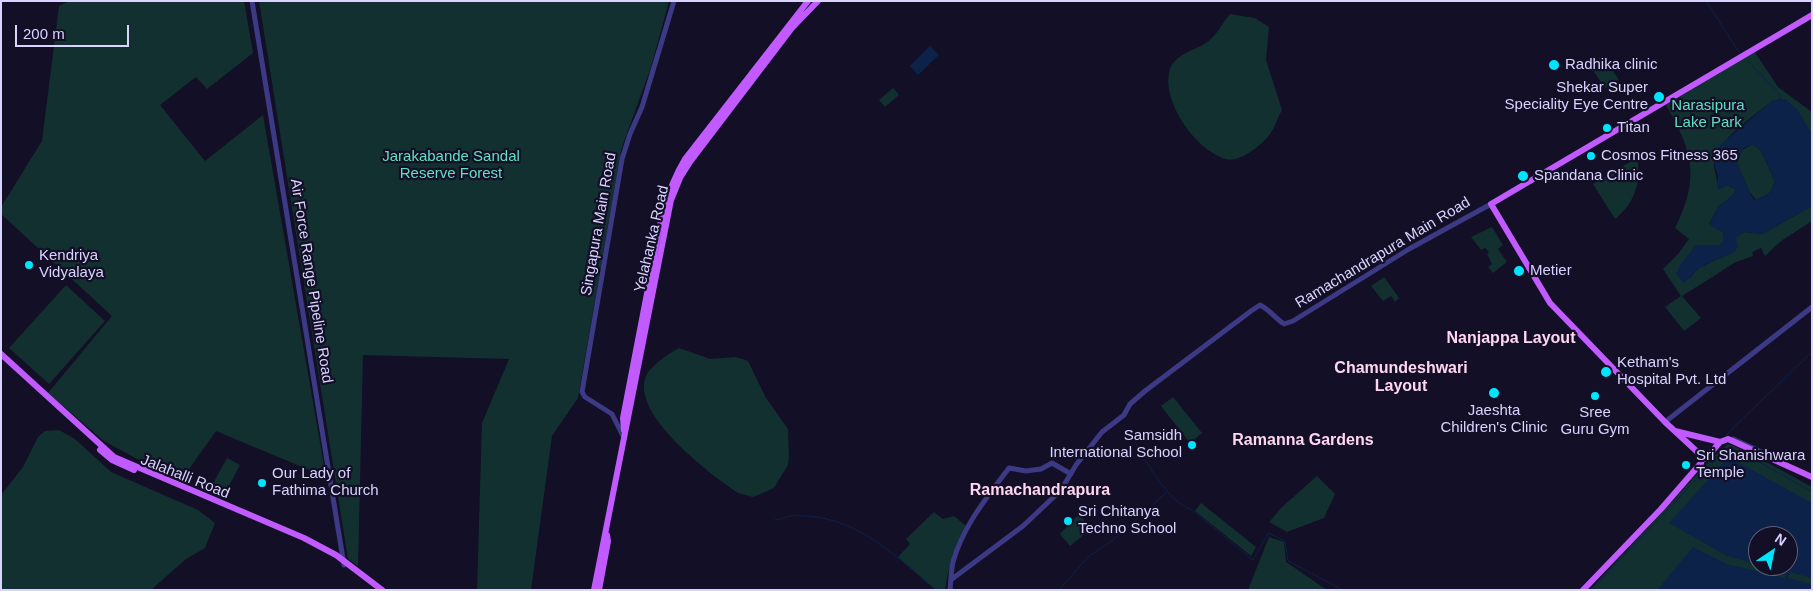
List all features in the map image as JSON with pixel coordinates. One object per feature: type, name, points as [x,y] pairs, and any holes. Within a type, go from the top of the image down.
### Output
[{"type":"main road","name":"Yelahanka Road","points":[[594,590],[604,540],[607,535],[666,199],[675,175],[685,159],[808,1]]},
{"type":"main road","name":"Yelahanka Road","points":[[643,330],[671,200],[680,178],[792,28],[818,1]]},
{"type":"main road","points":[[1704,459],[1665,422],[1550,303],[1491,204],[1812,15]]},
{"type":"main road","points":[[1,354],[108,452],[143,471]]},
{"type":"main road","name":"Jalahalli Road","points":[[1,360],[106,456],[282,531],[319,549],[380,590]]},
{"type":"main road","points":[[1674,430],[1719,444]]},
{"type":"main road","points":[[1583,590],[1659,510],[1704,459],[1719,444],[1728,439],[1812,477]]},
{"type":"main road","points":[[599,590],[608,541],[607,535]]},
{"type":"street","name":"Air Force Range Pipeline Road","points":[[252,1],[344,564]]},
{"type":"street","name":"Singapura Main Road","points":[[624,438],[612,414],[585,398],[582,392],[622,159],[630,134],[642,107],[674,1]]},
{"type":"street","name":"Ramachandrapura Main Road","points":[[952,579],[1023,526],[1061,490],[1102,432],[1124,416],[1130,404],[1260,305],[1268,309],[1275,318],[1284,324],[1293,321],[1409,249],[1491,204]]},
{"type":"street","points":[[1665,422],[1812,307]]},
{"type":"street","points":[[950,590],[953,563],[966,532],[979,508],[1009,468],[1026,471],[1041,469],[1052,463],[1071,474]]},
{"type":"green space","points":[[69,1],[244,1],[253,53],[207,89],[196,77],[160,105],[205,161],[263,115],[326,477],[216,431],[180,482],[104,441],[48,393],[112,316],[1,214],[1,207],[42,141],[59,6]]},
{"type":"green space","name":"Jarakabande Sandal Reserve Forest","points":[[259,1],[669,1],[651,67],[621,150],[578,398],[552,436],[531,590],[477,590],[482,423],[509,359],[363,355],[358,566],[348,559]]},
{"type":"green space","points":[[1230,14],[1255,18],[1269,27],[1266,60],[1282,110],[1272,131],[1262,143],[1244,156],[1232,160],[1215,154],[1192,135],[1175,109],[1168,81],[1173,63],[1183,54],[1212,38]]},
{"type":"green space","name":"Narasipura Lake Park","points":[[1754,51],[1778,87],[1812,112],[1812,134],[1781,99],[1772,101],[1737,129],[1721,146],[1714,162],[1718,189],[1728,185],[1736,190],[1731,197],[1719,206],[1709,224],[1723,232],[1724,240],[1720,245],[1696,245],[1692,251],[1689,279],[1699,268],[1735,251],[1736,237],[1744,232],[1762,234],[1812,206],[1812,221],[1781,241],[1765,256],[1761,248],[1752,252],[1753,256],[1736,262],[1682,296],[1701,318],[1684,331],[1665,307],[1681,296],[1663,269],[1678,254],[1689,239],[1675,228],[1688,194],[1690,165],[1682,137],[1666,105]]},
{"type":"green space","points":[[1603,55],[1619,80],[1605,88],[1589,65]]},
{"type":"green space","points":[[893,88],[899,95],[885,107],[879,100]]},
{"type":"green space","points":[[1753,144],[1761,151],[1775,181],[1770,193],[1756,200],[1749,191],[1737,163],[1742,150]]},
{"type":"green space","points":[[1637,158],[1638,176],[1635,192],[1627,207],[1615,219],[1593,184]]},
{"type":"green space","points":[[1492,227],[1503,245],[1498,249],[1507,262],[1493,273],[1488,267],[1492,264],[1487,254],[1489,252],[1485,248],[1481,250],[1471,237]]},
{"type":"green space","points":[[1384,277],[1399,298],[1395,302],[1391,296],[1383,301],[1371,286]]},
{"type":"green space","points":[[66,285],[105,321],[49,384],[9,348]]},
{"type":"green space","points":[[679,348],[710,359],[736,357],[748,361],[766,398],[788,429],[788,465],[774,488],[753,497],[738,493],[693,459],[662,427],[651,410],[645,394],[645,379],[655,365]]},
{"type":"green space","points":[[1173,397],[1202,433],[1190,443],[1161,406]]},
{"type":"green space","points":[[59,430],[75,439],[111,472],[198,510],[215,523],[205,548],[186,559],[151,590],[1,590],[1,495],[23,467],[38,437],[45,431]]},
{"type":"green space","points":[[1728,444],[1748,452],[1812,487],[1812,590],[1590,590],[1717,453]]},
{"type":"green space","points":[[227,458],[240,465],[223,497],[210,489]]},
{"type":"green space","points":[[1317,476],[1335,494],[1324,518],[1287,532],[1269,522],[1282,507]]},
{"type":"green space","points":[[1201,503],[1256,547],[1251,556],[1195,511]]},
{"type":"green space","points":[[934,512],[943,519],[954,516],[966,526],[953,556],[945,590],[936,590],[898,557],[910,544],[906,539]]},
{"type":"green space","points":[[1079,514],[1091,529],[1070,546],[1060,534]]},
{"type":"green space","points":[[1269,537],[1284,542],[1286,562],[1327,590],[1248,590]]},
{"type":"water","points":[[930,46],[939,55],[918,75],[910,66]]},
{"type":"water","points":[[1785,99],[1797,109],[1812,134],[1812,206],[1762,234],[1744,232],[1736,237],[1738,247],[1735,251],[1699,268],[1684,283],[1676,274],[1680,265],[1696,245],[1720,245],[1724,240],[1723,232],[1709,225],[1719,206],[1731,197],[1736,190],[1728,185],[1718,189],[1718,177],[1714,162],[1720,145],[1772,101]],"holes":[[[1753,144],[1761,151],[1775,181],[1770,193],[1757,200],[1753,199],[1737,163],[1743,148]]]},
{"type":"water","points":[[1732,459],[1812,503],[1812,578],[1798,574],[1798,526],[1748,526],[1748,561],[1727,556],[1669,523],[1726,460]]},
{"type":"water","points":[[1693,547],[1727,564],[1748,569],[1748,576],[1777,576],[1785,578],[1785,576],[1789,576],[1788,578],[1812,584],[1812,590],[1657,590]]},
{"type":"waterway","points":[[1706,1],[1739,52]]},
{"type":"waterway","points":[[1748,61],[1780,95],[1781,100]]},
{"type":"waterway","points":[[1725,438],[1812,352]]},
{"type":"waterway","points":[[1132,437],[1158,479],[1174,499],[1192,510],[1253,560],[1268,533],[1285,541],[1288,561],[1343,590]]},
{"type":"waterway","points":[[1726,447],[1729,459]]},
{"type":"waterway","points":[[1592,590],[1721,453],[1730,449],[1740,451],[1812,492]]},
{"type":"waterway","points":[[1059,590],[1088,557],[1113,540],[1167,492]]},
{"type":"waterway","points":[[775,519],[808,516],[828,519],[846,525],[878,542],[936,590]]},
{"type":"place","name":"Radhika clinic","points":[[1554,65]]},
{"type":"place","name":"Shekar Super Speciality Eye Centre","points":[[1659,97]]},
{"type":"place","name":"Titan","points":[[1607,128]]},
{"type":"place","name":"Cosmos Fitness 365","points":[[1591,156]]},
{"type":"place","name":"Spandana Clinic","points":[[1523,176]]},
{"type":"place","name":"Kendriya Vidyalaya","points":[[29,265]]},
{"type":"place","name":"Metier","points":[[1519,271]]},
{"type":"place","name":"Ketham's Hospital Pvt. Ltd","points":[[1606,372]]},
{"type":"place","name":"Jaeshta Children's Clinic","points":[[1494,393]]},
{"type":"place","name":"Sree Guru Gym","points":[[1595,396]]},
{"type":"place","name":"Samsidh International School","points":[[1192,445]]},
{"type":"place","name":"Sri Shanishwara Temple","points":[[1686,465]]},
{"type":"place","name":"Our Lady of Fathima Church","points":[[262,483]]},
{"type":"place","name":"Sri Chitanya Techno School","points":[[1068,521]]},
{"type":"district","name":"Nanjappa Layout","points":[[1511,339]]},
{"type":"district","name":"Chamundeshwari Layout","points":[[1401,378]]},
{"type":"district","name":"Ramanna Gardens","points":[[1303,441]]},
{"type":"district","name":"Ramachandrapura","points":[[1040,491]]}]
